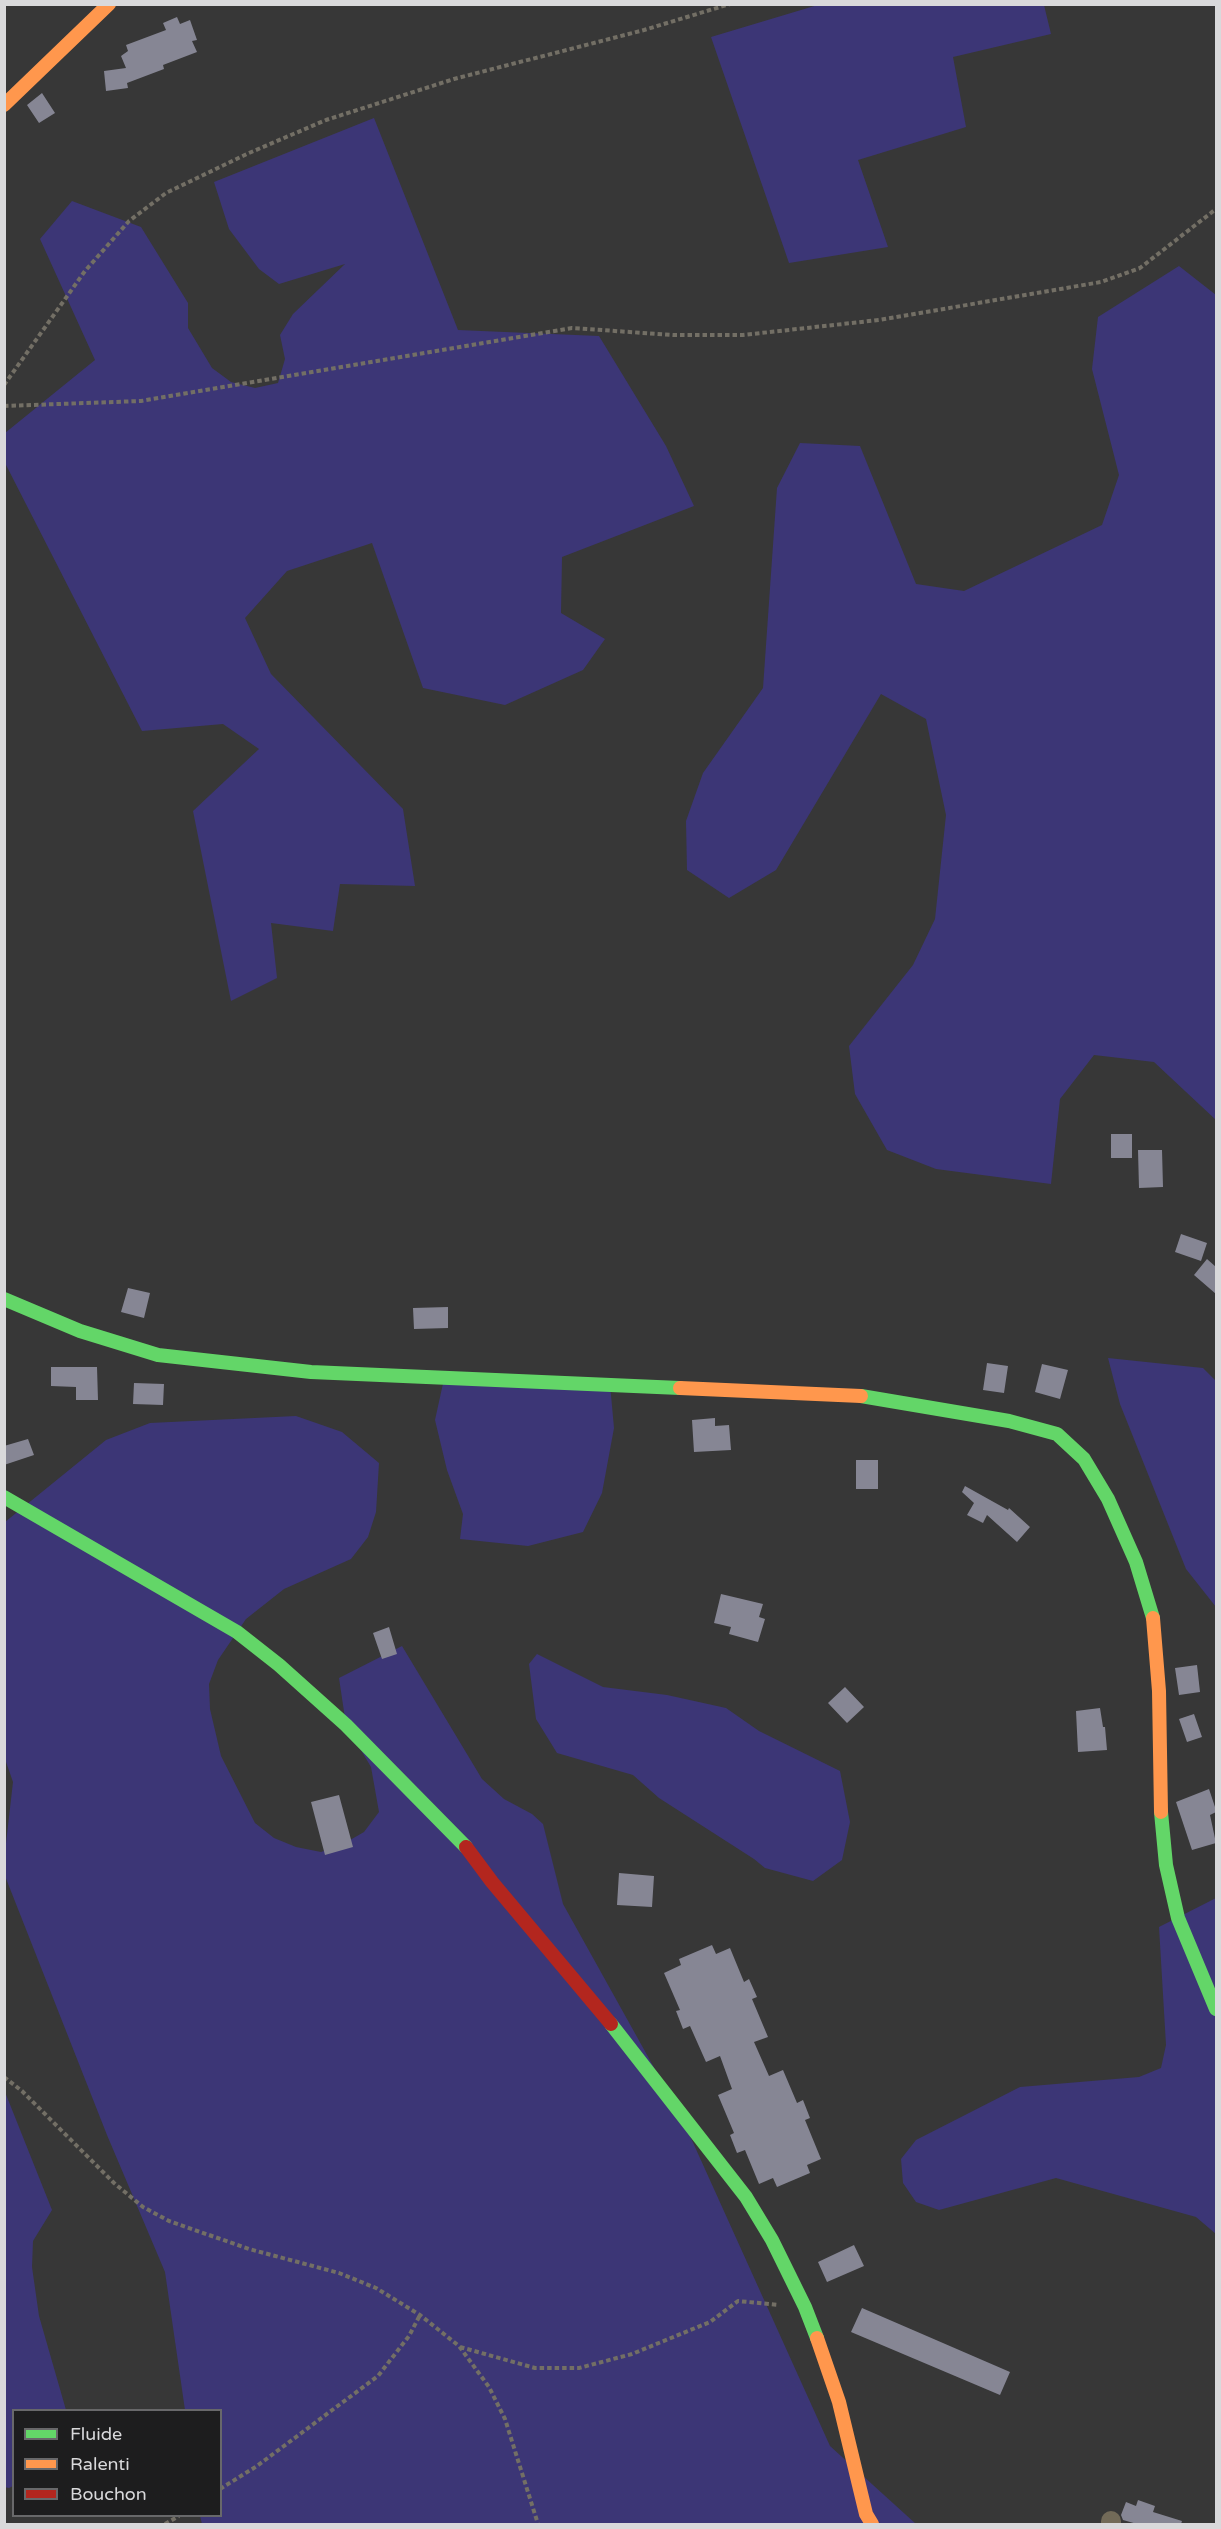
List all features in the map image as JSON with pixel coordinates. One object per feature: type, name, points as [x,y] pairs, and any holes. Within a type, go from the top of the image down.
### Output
[{"type":"street","points":[[4,105],[109,4]]},
{"type":"street","points":[[4,1299],[80,1331],[158,1355],[311,1372],[849,1394],[998,1419],[1057,1434],[1084,1459],[1108,1499],[1136,1562],[1153,1619],[1159,1691],[1159,1794],[1166,1865],[1178,1918],[1216,2009]]},
{"type":"street","points":[[4,1497],[237,1632],[279,1665],[346,1725],[468,1849],[492,1882],[604,2015],[746,2197],[772,2240],[805,2307],[839,2402],[866,2514],[872,2524]]},
{"type":"path","points":[[4,385],[85,271],[129,221],[166,193],[249,153],[326,120],[454,79],[644,30],[730,4]]},
{"type":"path","points":[[4,406],[141,401],[572,328],[654,334],[742,335],[879,320],[1101,282],[1140,268],[1216,209]]},
{"type":"path","points":[[4,2077],[22,2091],[114,2183],[143,2206],[169,2221],[249,2249],[339,2273],[376,2288],[420,2314],[459,2346],[489,2387],[505,2419],[538,2524]]},
{"type":"path","points":[[459,2346],[535,2368],[579,2368],[632,2354],[710,2322],[738,2301],[805,2307]]},
{"type":"path","points":[[222,2488],[256,2466],[378,2376],[409,2336],[420,2314]]},
{"type":"shaded area","points":[[821,4],[1044,5],[1051,34],[953,57],[966,127],[858,160],[888,247],[789,263],[711,37]]},
{"type":"shaded area","points":[[374,118],[458,330],[599,336],[666,446],[694,506],[562,557],[561,613],[605,639],[583,670],[505,705],[423,688],[372,543],[287,571],[245,618],[271,674],[403,809],[415,886],[340,884],[333,931],[271,923],[277,978],[231,1001],[193,811],[259,749],[223,724],[142,731],[5,463],[5,433],[95,360],[40,239],[72,201],[141,227],[188,303],[188,328],[212,368],[231,382],[255,388],[278,383],[285,359],[280,335],[293,314],[345,264],[279,284],[259,269],[229,229],[214,182]]},
{"type":"shaded area","points":[[1179,266],[1216,295],[1216,1120],[1154,1062],[1094,1055],[1060,1099],[1051,1184],[936,1169],[887,1150],[855,1094],[849,1046],[913,965],[935,919],[946,815],[926,719],[881,694],[776,870],[729,898],[687,870],[686,821],[703,773],[763,688],[777,488],[800,443],[860,446],[916,584],[964,591],[1102,525],[1119,475],[1092,369],[1098,317]]},
{"type":"shaded area","points":[[1108,1358],[1203,1368],[1216,1381],[1216,1607],[1186,1569],[1120,1404]]},
{"type":"shaded area","points":[[444,1379],[610,1384],[614,1428],[602,1493],[583,1532],[528,1546],[460,1539],[463,1514],[447,1470],[435,1420]]},
{"type":"shaded area","points":[[296,1416],[342,1432],[379,1463],[376,1512],[368,1537],[351,1559],[284,1589],[246,1619],[218,1660],[209,1684],[210,1709],[221,1756],[255,1823],[274,1838],[296,1847],[321,1852],[343,1844],[364,1832],[379,1812],[371,1767],[346,1725],[339,1678],[402,1646],[482,1779],[504,1799],[532,1814],[543,1824],[563,1904],[681,2116],[830,2446],[916,2524],[202,2524],[200,2517],[222,2517],[222,2409],[185,2409],[165,2272],[107,2135],[5,1876],[5,1852],[13,1782],[5,1759],[5,1522],[106,1440],[150,1423]]},
{"type":"shaded area","points":[[537,1654],[603,1687],[667,1695],[726,1708],[759,1731],[840,1771],[850,1822],[842,1860],[813,1881],[765,1868],[659,1798],[633,1775],[557,1753],[536,1719],[529,1664]]},
{"type":"shaded area","points":[[1216,1898],[1216,2234],[1196,2217],[1056,2178],[939,2210],[916,2202],[903,2183],[901,2159],[916,2140],[1020,2087],[1139,2077],[1161,2068],[1166,2045],[1159,1927]]},
{"type":"shaded area","points":[[5,2092],[52,2210],[33,2241],[32,2267],[39,2316],[66,2409],[12,2409],[12,2486],[4,2487]]},
{"type":"building","points":[[177,17],[180,24],[190,20],[197,40],[192,41],[197,52],[163,65],[164,69],[127,83],[128,88],[106,91],[104,71],[126,68],[121,56],[128,51],[126,45],[166,30],[163,23]]},
{"type":"building","points":[[42,93],[55,113],[39,123],[27,105]]},
{"type":"building","points":[[1111,1134],[1132,1134],[1132,1158],[1111,1158]]},
{"type":"building","points":[[1138,1150],[1162,1150],[1163,1187],[1139,1188]]},
{"type":"building","points":[[1181,1234],[1207,1243],[1201,1261],[1175,1252]]},
{"type":"building","points":[[1207,1259],[1216,1267],[1216,1294],[1194,1275]]},
{"type":"building","points":[[128,1288],[150,1293],[144,1318],[121,1312]]},
{"type":"building","points":[[448,1307],[448,1328],[414,1329],[413,1308]]},
{"type":"building","points":[[987,1363],[1008,1366],[1004,1393],[983,1390]]},
{"type":"building","points":[[1042,1364],[1068,1370],[1060,1399],[1035,1392]]},
{"type":"building","points":[[51,1367],[97,1367],[98,1400],[76,1400],[76,1387],[51,1386]]},
{"type":"building","points":[[134,1383],[164,1384],[163,1405],[133,1404]]},
{"type":"building","points":[[715,1418],[715,1426],[729,1425],[731,1450],[694,1452],[692,1420]]},
{"type":"building","points":[[28,1439],[34,1455],[4,1465],[4,1446]]},
{"type":"building","points":[[856,1460],[878,1460],[878,1489],[856,1489]]},
{"type":"building","points":[[965,1486],[1008,1510],[1009,1508],[1030,1527],[1017,1542],[987,1515],[983,1523],[967,1515],[974,1503],[962,1492]]},
{"type":"building","points":[[721,1594],[763,1604],[759,1617],[765,1619],[758,1642],[729,1634],[731,1627],[714,1623]]},
{"type":"building","points":[[389,1627],[397,1654],[382,1659],[373,1633]]},
{"type":"building","points":[[1197,1665],[1200,1692],[1179,1695],[1175,1668]]},
{"type":"building","points":[[845,1687],[864,1707],[847,1723],[828,1703]]},
{"type":"building","points":[[1100,1708],[1103,1727],[1105,1727],[1107,1750],[1078,1752],[1076,1711]]},
{"type":"building","points":[[1194,1714],[1202,1737],[1187,1742],[1179,1719]]},
{"type":"building","points":[[1209,1789],[1216,1810],[1210,1815],[1216,1843],[1192,1850],[1176,1802]]},
{"type":"building","points":[[339,1795],[353,1847],[325,1855],[311,1802]]},
{"type":"building","points":[[619,1873],[654,1876],[652,1907],[617,1905]]},
{"type":"building","points":[[712,1945],[716,1954],[730,1948],[744,1982],[749,1979],[757,1997],[752,1999],[768,2037],[754,2042],[769,2076],[783,2070],[797,2103],[803,2100],[810,2118],[805,2120],[821,2159],[807,2165],[810,2173],[777,2187],[773,2178],[759,2184],[745,2150],[737,2153],[730,2135],[734,2133],[718,2095],[732,2089],[720,2056],[706,2062],[690,2026],[683,2029],[676,2011],[680,2010],[664,1973],[681,1965],[679,1959]]},
{"type":"building","points":[[854,2245],[864,2266],[827,2282],[818,2262]]},
{"type":"building","points":[[862,2308],[1010,2372],[1000,2395],[851,2332]]},
{"type":"building","points":[[1138,2500],[1155,2506],[1153,2512],[1182,2521],[1181,2524],[1137,2524],[1123,2520],[1121,2515],[1126,2502],[1136,2506]]},
{"type":"traffic: fast","points":[[4,1299],[80,1331],[158,1355],[311,1372],[680,1388]]},
{"type":"traffic: fast","points":[[861,1396],[1009,1421],[1057,1434],[1084,1459],[1108,1499],[1136,1562],[1153,1618]]},
{"type":"traffic: fast","points":[[4,1497],[237,1632],[279,1665],[346,1725],[466,1847]]},
{"type":"traffic: fast","points":[[1161,1812],[1166,1865],[1178,1918],[1216,2009]]},
{"type":"traffic: fast","points":[[611,2024],[746,2197],[772,2240],[805,2307],[817,2338]]},
{"type":"traffic: slow","points":[[4,105],[109,4]]},
{"type":"traffic: slow","points":[[680,1388],[861,1396]]},
{"type":"traffic: slow","points":[[1153,1618],[1159,1691],[1161,1812]]},
{"type":"traffic: slow","points":[[817,2338],[839,2402],[866,2514],[872,2524]]},
{"type":"traffic: jam","points":[[466,1847],[492,1882],[611,2024]]}]
